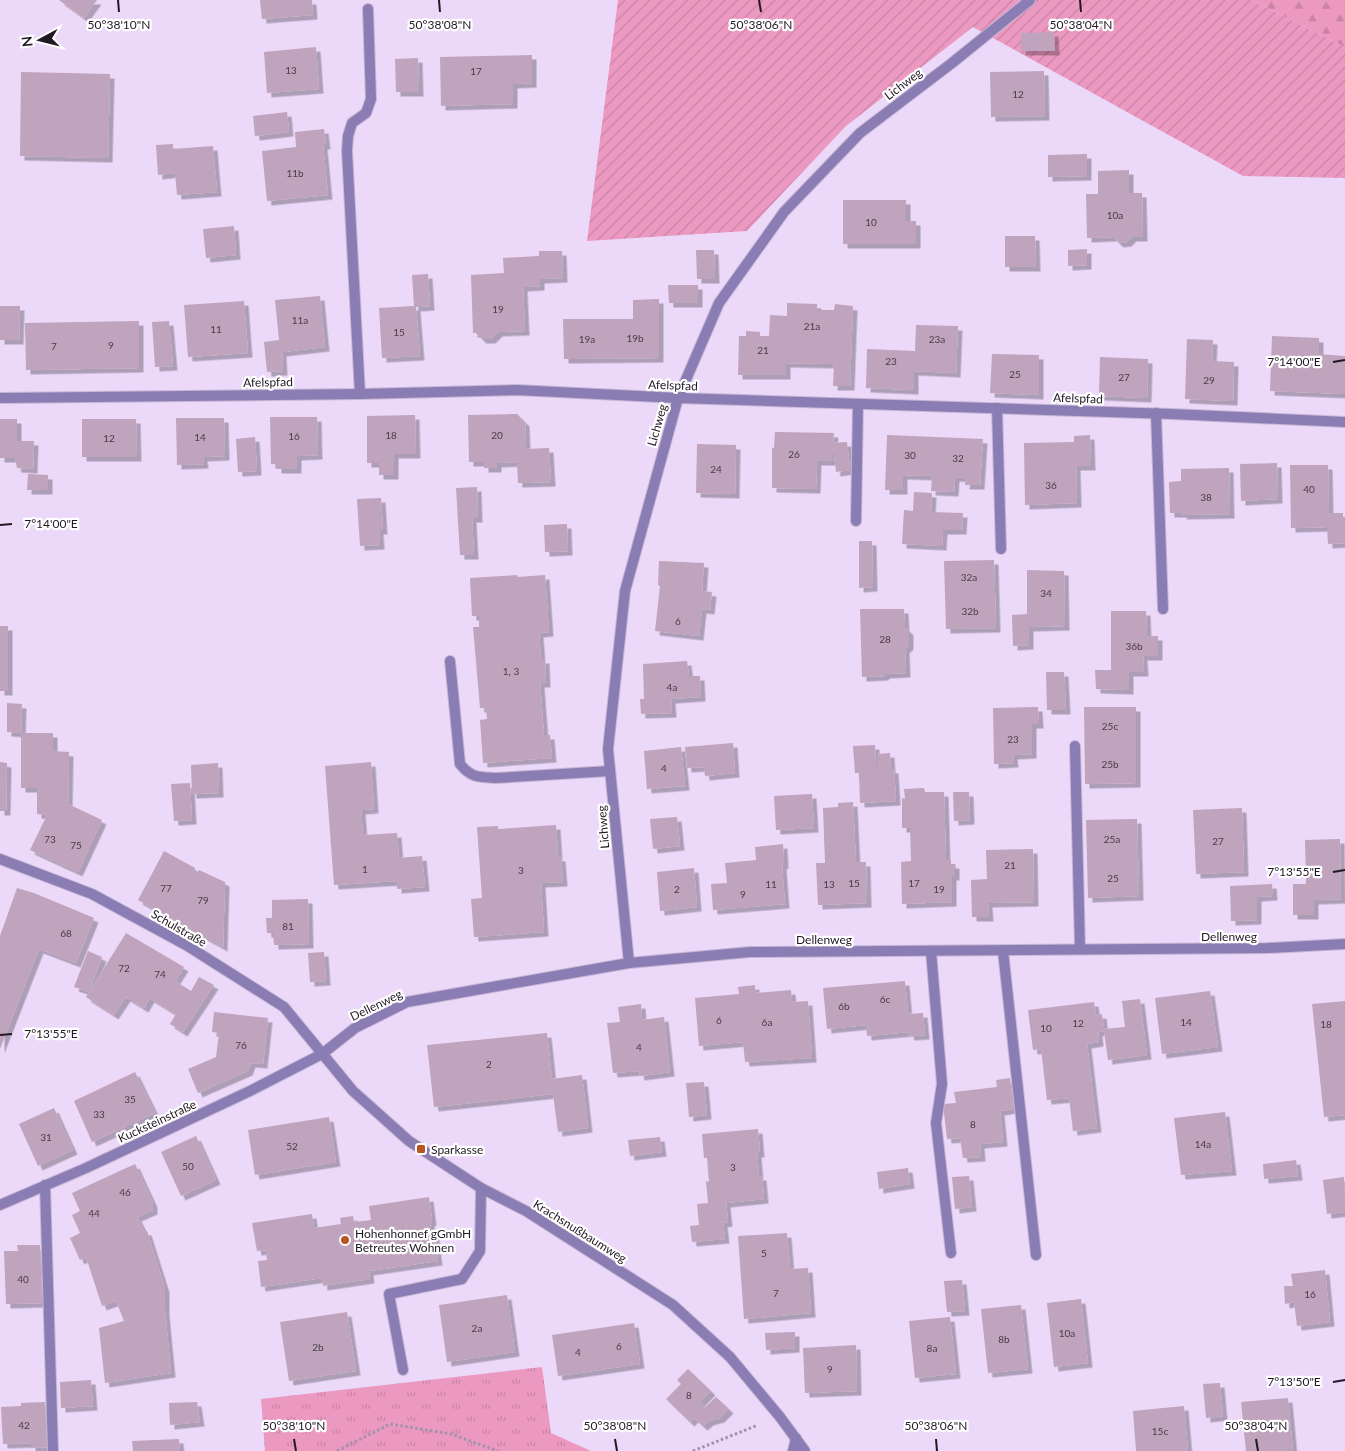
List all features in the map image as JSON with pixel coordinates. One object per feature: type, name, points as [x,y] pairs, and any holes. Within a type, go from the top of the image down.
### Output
[{"type":"street","name":"Lichweg","points":[[629,963],[608,749],[625,591],[678,398],[719,303],[784,212],[860,133],[952,63],[1030,0]]},
{"type":"street","points":[[360,394],[347,151],[348,136],[352,123],[366,113],[371,99],[368,9]]},
{"type":"street","name":"Afelspfad","points":[[0,398],[360,394],[517,390],[678,398],[1156,413],[1345,422]]},
{"type":"street","points":[[856,521],[858,404]]},
{"type":"street","points":[[998,408],[1001,549]]},
{"type":"street","points":[[1156,413],[1163,609]]},
{"type":"street","points":[[450,661],[460,764],[467,773],[479,777],[496,778],[610,771]]},
{"type":"street","points":[[1075,746],[1080,949]]},
{"type":"street","name":"Schulstraße","points":[[0,859],[92,894],[186,946],[284,1007],[322,1054]]},
{"type":"street","name":"Dellenweg","points":[[322,1054],[355,1028],[407,1002],[629,963],[750,952],[1268,948],[1345,944]]},
{"type":"street","points":[[931,951],[942,1084],[936,1123],[951,1253]]},
{"type":"street","points":[[1003,951],[1036,1255]]},
{"type":"street","name":"Kucksteinstraße","points":[[0,1205],[250,1091],[322,1054]]},
{"type":"street","name":"Krachsnußbaumweg","points":[[322,1054],[353,1091],[409,1141],[481,1188],[526,1211],[673,1305],[730,1357],[806,1451]]},
{"type":"street","points":[[45,1185],[53,1451]]},
{"type":"street","points":[[403,1370],[389,1294],[462,1279],[480,1251],[481,1188]]},
{"type":"street","points":[[793,1451],[796,1438]]},
{"type":"path","points":[[693,1451],[780,1417]]},
{"type":"path","points":[[337,1451],[390,1424],[451,1434],[498,1451]]},
{"type":"green space","points":[[618,0],[1251,0],[1345,47],[1345,178],[1243,176],[973,27],[846,126],[747,231],[587,241]]},
{"type":"green space","points":[[1251,0],[1345,0],[1345,47]]},
{"type":"green space","points":[[542,1367],[551,1433],[591,1451],[265,1451],[261,1399]]},
{"type":"building","points":[[59,0],[97,0],[84,18]]},
{"type":"building","points":[[260,0],[312,0],[313,15],[262,19]]},
{"type":"building","points":[[1054,32],[1055,51],[1021,51],[1021,33]]},
{"type":"building","points":[[316,47],[319,89],[267,93],[264,52]]},
{"type":"building","points":[[532,55],[532,83],[513,84],[513,104],[441,106],[440,57]]},
{"type":"building","points":[[418,58],[419,92],[396,92],[395,59]]},
{"type":"building","points":[[1044,71],[1045,116],[991,117],[990,72]]},
{"type":"building","points":[[21,72],[110,74],[108,158],[20,156]]},
{"type":"building","points":[[287,112],[289,132],[255,136],[253,116]]},
{"type":"building","points":[[324,129],[326,145],[323,145],[328,195],[267,201],[262,151],[296,147],[295,132]]},
{"type":"building","points":[[173,144],[173,149],[213,146],[217,192],[177,195],[175,173],[158,175],[156,145]]},
{"type":"building","points":[[1087,154],[1087,176],[1048,177],[1048,155]]},
{"type":"building","points":[[1129,170],[1129,193],[1142,193],[1143,237],[1132,237],[1127,242],[1119,243],[1113,237],[1087,238],[1086,194],[1098,194],[1098,171]]},
{"type":"building","points":[[843,200],[906,200],[906,221],[916,221],[916,244],[843,244]]},
{"type":"building","points":[[234,226],[236,255],[206,258],[203,229]]},
{"type":"building","points":[[1005,236],[1035,236],[1036,267],[1005,267]]},
{"type":"building","points":[[1087,249],[1087,265],[1068,266],[1068,250]]},
{"type":"building","points":[[696,250],[714,250],[715,279],[697,279]]},
{"type":"building","points":[[539,251],[562,251],[563,278],[540,279],[540,286],[523,287],[525,331],[498,332],[491,339],[482,339],[476,333],[473,333],[471,275],[504,273],[503,258],[539,256]]},
{"type":"building","points":[[428,274],[430,306],[416,307],[420,356],[382,358],[379,308],[414,306],[412,275]]},
{"type":"building","points":[[668,285],[698,285],[698,303],[669,303]]},
{"type":"building","points":[[320,296],[325,347],[282,352],[283,371],[267,372],[264,342],[279,340],[275,300]]},
{"type":"building","points":[[659,299],[659,358],[564,359],[563,319],[633,319],[633,300]]},
{"type":"building","points":[[244,301],[248,353],[188,357],[184,305]]},
{"type":"building","points":[[787,303],[817,304],[817,310],[834,310],[835,304],[853,306],[850,386],[833,386],[834,364],[786,363],[786,375],[738,375],[739,336],[746,336],[746,331],[760,332],[760,336],[769,336],[770,315],[787,316]]},
{"type":"building","points":[[0,306],[20,306],[19,340],[0,340]]},
{"type":"building","points":[[139,321],[139,368],[26,370],[25,323]]},
{"type":"building","points":[[169,321],[173,366],[155,367],[152,322]]},
{"type":"building","points":[[916,325],[958,326],[956,373],[914,371],[914,390],[866,388],[867,349],[915,351]]},
{"type":"building","points":[[1272,336],[1319,338],[1319,354],[1345,356],[1345,394],[1270,391]]},
{"type":"building","points":[[1187,339],[1213,340],[1212,361],[1234,362],[1233,401],[1185,399]]},
{"type":"building","points":[[992,354],[1039,355],[1039,395],[990,393]]},
{"type":"building","points":[[1100,357],[1148,359],[1147,398],[1099,396]]},
{"type":"building","points":[[517,414],[525,422],[526,449],[549,448],[551,482],[518,483],[517,462],[497,463],[497,468],[484,468],[484,462],[469,462],[468,415]]},
{"type":"building","points":[[415,415],[416,454],[394,454],[394,475],[379,475],[379,463],[367,463],[367,416]]},
{"type":"building","points":[[270,417],[317,417],[318,455],[297,456],[297,469],[277,469],[277,464],[271,464]]},
{"type":"building","points":[[176,418],[224,418],[225,456],[203,457],[204,464],[177,465]]},
{"type":"building","points":[[0,419],[17,419],[17,441],[34,441],[33,469],[17,468],[15,458],[0,458]]},
{"type":"building","points":[[82,419],[136,419],[137,457],[82,457]]},
{"type":"building","points":[[775,432],[834,433],[833,461],[817,461],[816,489],[772,488],[772,448],[774,448]]},
{"type":"building","points":[[887,435],[983,439],[980,485],[965,485],[966,478],[955,477],[954,492],[931,491],[932,476],[903,475],[903,490],[885,490]]},
{"type":"building","points":[[1090,435],[1091,466],[1076,466],[1077,503],[1025,505],[1024,443],[1074,442],[1074,436]]},
{"type":"building","points":[[255,437],[257,471],[238,472],[236,439]]},
{"type":"building","points":[[847,442],[850,470],[836,472],[833,443]]},
{"type":"building","points":[[697,444],[736,445],[735,494],[696,493]]},
{"type":"building","points":[[1277,463],[1278,499],[1241,501],[1240,464]]},
{"type":"building","points":[[1290,465],[1328,465],[1329,513],[1343,513],[1343,517],[1345,517],[1345,543],[1328,544],[1327,527],[1291,528]]},
{"type":"building","points":[[1229,468],[1230,514],[1183,515],[1182,513],[1170,513],[1169,482],[1181,481],[1181,469]]},
{"type":"building","points":[[28,474],[48,475],[48,490],[27,490]]},
{"type":"building","points":[[477,487],[478,518],[472,518],[474,555],[460,555],[456,488]]},
{"type":"building","points":[[914,492],[932,493],[931,512],[963,513],[962,530],[943,530],[942,546],[902,544],[904,510],[913,511]]},
{"type":"building","points":[[381,498],[383,530],[379,530],[380,545],[360,546],[357,499]]},
{"type":"building","points":[[567,524],[568,551],[545,552],[544,525]]},
{"type":"building","points":[[859,541],[872,541],[873,587],[859,588]]},
{"type":"building","points":[[994,560],[996,628],[946,629],[944,561]]},
{"type":"building","points":[[659,561],[704,563],[702,591],[712,592],[710,610],[702,609],[699,636],[655,631],[660,586],[658,585]]},
{"type":"building","points":[[1027,570],[1064,571],[1065,626],[1029,627],[1029,645],[1013,646],[1012,615],[1027,614]]},
{"type":"building","points":[[517,575],[518,577],[545,575],[549,632],[539,633],[541,659],[545,659],[546,683],[540,683],[544,735],[550,735],[552,758],[483,763],[480,720],[487,719],[486,708],[480,708],[473,627],[479,627],[479,616],[472,616],[470,578]]},
{"type":"building","points":[[860,609],[904,609],[905,627],[909,631],[909,645],[905,649],[906,673],[862,677]]},
{"type":"building","points":[[1111,611],[1146,611],[1147,636],[1158,636],[1158,656],[1143,656],[1144,672],[1129,672],[1129,690],[1096,689],[1095,670],[1111,670]]},
{"type":"building","points":[[0,626],[8,626],[8,691],[0,691]]},
{"type":"building","points":[[687,661],[689,676],[700,676],[701,697],[671,699],[672,713],[641,714],[640,699],[644,699],[643,664]]},
{"type":"building","points":[[1046,672],[1064,672],[1066,710],[1047,710]]},
{"type":"building","points":[[7,703],[22,704],[21,733],[7,732]]},
{"type":"building","points":[[1038,707],[1039,724],[1032,724],[1032,754],[1013,755],[1014,763],[994,764],[993,708]]},
{"type":"building","points":[[1084,707],[1136,707],[1136,783],[1085,784]]},
{"type":"building","points":[[21,733],[53,733],[53,751],[69,752],[68,804],[102,820],[78,872],[30,850],[47,815],[37,814],[37,788],[21,788]]},
{"type":"building","points":[[733,743],[735,773],[705,776],[704,767],[687,768],[685,747]]},
{"type":"building","points":[[875,745],[876,770],[877,754],[890,753],[891,769],[894,769],[896,801],[860,803],[859,773],[855,773],[853,746]]},
{"type":"building","points":[[681,747],[685,786],[647,789],[644,751]]},
{"type":"building","points":[[0,762],[7,763],[6,811],[0,811]]},
{"type":"building","points":[[371,762],[374,809],[361,810],[363,835],[397,833],[399,858],[422,856],[425,887],[397,889],[397,881],[334,885],[325,766]]},
{"type":"building","points":[[218,763],[219,793],[192,794],[191,765]]},
{"type":"building","points":[[190,783],[192,820],[174,821],[171,784]]},
{"type":"building","points":[[924,788],[925,792],[944,792],[946,861],[951,860],[951,864],[955,864],[955,876],[952,876],[952,902],[902,904],[901,862],[911,861],[910,828],[902,828],[902,798],[905,799],[904,789]]},
{"type":"building","points":[[953,792],[969,792],[970,820],[954,821]]},
{"type":"building","points":[[812,794],[814,828],[776,830],[774,796]]},
{"type":"building","points":[[853,802],[856,862],[866,862],[867,903],[818,905],[816,863],[825,863],[823,808],[838,807],[838,803]]},
{"type":"building","points":[[1242,808],[1244,872],[1196,874],[1193,810]]},
{"type":"building","points":[[677,817],[680,846],[653,849],[650,819]]},
{"type":"building","points":[[1137,819],[1139,896],[1088,898],[1086,820]]},
{"type":"building","points":[[556,825],[558,857],[561,857],[563,882],[541,883],[544,932],[474,937],[471,899],[482,898],[477,827],[498,826],[498,829]]},
{"type":"building","points":[[1340,839],[1341,899],[1314,900],[1314,915],[1293,915],[1293,884],[1306,884],[1305,840]]},
{"type":"building","points":[[783,844],[784,864],[782,865],[785,904],[713,910],[711,884],[727,883],[725,863],[756,860],[755,847]]},
{"type":"building","points":[[1033,849],[1034,902],[988,903],[989,917],[972,917],[971,880],[987,879],[986,850]]},
{"type":"building","points":[[164,851],[195,868],[195,876],[199,870],[225,882],[223,947],[138,900]]},
{"type":"building","points":[[694,868],[697,907],[660,911],[657,872]]},
{"type":"building","points":[[1272,884],[1273,896],[1257,897],[1257,920],[1231,921],[1230,886]]},
{"type":"building","points":[[17,888],[34,893],[94,918],[76,963],[39,949],[0,1049],[0,936]]},
{"type":"building","points":[[308,899],[309,944],[274,945],[273,933],[267,933],[266,918],[272,918],[272,900]]},
{"type":"building","points":[[126,933],[184,967],[175,981],[191,991],[199,977],[214,985],[183,1032],[170,1024],[176,1014],[150,998],[144,1008],[126,997],[114,1015],[86,997]]},
{"type":"building","points":[[88,951],[102,957],[89,992],[74,987]]},
{"type":"building","points":[[324,952],[326,981],[310,982],[308,953]]},
{"type":"building","points":[[905,981],[908,1014],[923,1013],[925,1035],[910,1036],[909,1032],[867,1036],[866,1025],[827,1029],[823,988]]},
{"type":"building","points":[[755,985],[755,993],[791,990],[792,1002],[808,1001],[812,1058],[745,1062],[743,1042],[699,1046],[695,998],[739,994],[738,987]]},
{"type":"building","points":[[1210,991],[1218,1047],[1162,1054],[1155,998]]},
{"type":"building","points":[[1140,999],[1147,1055],[1108,1060],[1104,1031],[1098,1032],[1099,1042],[1087,1044],[1097,1128],[1073,1131],[1069,1098],[1047,1100],[1041,1049],[1033,1050],[1028,1010],[1094,1002],[1096,1015],[1102,1014],[1104,1029],[1125,1027],[1122,1001]]},
{"type":"building","points":[[1345,1001],[1345,1115],[1324,1117],[1312,1004]]},
{"type":"building","points":[[641,1004],[642,1020],[664,1017],[670,1072],[640,1076],[639,1071],[613,1073],[607,1023],[620,1022],[618,1007]]},
{"type":"building","points":[[214,1012],[268,1018],[263,1064],[251,1063],[248,1071],[198,1093],[188,1069],[216,1057],[219,1033],[212,1032]]},
{"type":"building","points":[[547,1033],[552,1079],[582,1075],[588,1128],[558,1132],[553,1094],[434,1107],[427,1045]]},
{"type":"building","points":[[135,1072],[155,1113],[92,1142],[74,1101]]},
{"type":"building","points":[[1010,1078],[1013,1109],[1000,1111],[1003,1142],[980,1144],[981,1157],[963,1158],[960,1138],[947,1139],[943,1104],[956,1103],[954,1092],[997,1087],[996,1080]]},
{"type":"building","points":[[704,1082],[707,1115],[689,1117],[686,1083]]},
{"type":"building","points":[[54,1108],[73,1150],[38,1166],[19,1124]]},
{"type":"building","points":[[1225,1112],[1232,1171],[1181,1175],[1174,1118]]},
{"type":"building","points":[[329,1117],[336,1162],[255,1175],[248,1130]]},
{"type":"building","points":[[758,1129],[760,1153],[757,1153],[764,1199],[726,1203],[728,1222],[723,1223],[725,1239],[692,1242],[690,1226],[699,1225],[697,1204],[708,1203],[706,1181],[709,1182],[707,1158],[704,1158],[702,1134]]},
{"type":"building","points":[[196,1136],[216,1180],[181,1196],[161,1152]]},
{"type":"building","points":[[660,1137],[662,1152],[630,1156],[628,1140]]},
{"type":"building","points":[[1296,1160],[1298,1176],[1264,1179],[1263,1164]]},
{"type":"building","points":[[135,1164],[153,1203],[153,1210],[137,1217],[144,1231],[147,1231],[165,1288],[165,1311],[171,1373],[105,1383],[99,1328],[124,1321],[116,1301],[102,1306],[86,1257],[80,1260],[70,1238],[80,1233],[72,1215],[80,1211],[72,1193]]},
{"type":"building","points":[[908,1168],[910,1184],[879,1189],[877,1172]]},
{"type":"building","points":[[969,1176],[972,1207],[955,1209],[952,1177]]},
{"type":"building","points":[[1344,1177],[1345,1212],[1327,1214],[1323,1180]]},
{"type":"building","name":"Hohenhonnef gGmbH Betreutes Wohnen","points":[[429,1197],[432,1221],[430,1222],[431,1230],[434,1229],[438,1261],[369,1271],[370,1279],[323,1286],[322,1278],[261,1287],[258,1261],[267,1260],[266,1250],[257,1251],[252,1223],[312,1214],[314,1228],[341,1224],[340,1218],[353,1216],[354,1222],[371,1220],[369,1206]]},
{"type":"building","points":[[787,1233],[790,1269],[808,1268],[811,1313],[744,1319],[738,1236]]},
{"type":"building","points":[[17,1245],[40,1245],[42,1303],[6,1304],[4,1251],[18,1251]]},
{"type":"building","points":[[1325,1270],[1330,1322],[1297,1326],[1294,1302],[1285,1304],[1284,1286],[1293,1286],[1291,1274]]},
{"type":"building","points":[[962,1280],[965,1311],[947,1312],[944,1281]]},
{"type":"building","points":[[507,1295],[515,1352],[447,1362],[439,1305]]},
{"type":"building","points":[[1081,1299],[1088,1363],[1054,1367],[1047,1303]]},
{"type":"building","points":[[1021,1305],[1028,1369],[988,1373],[981,1309]]},
{"type":"building","points":[[347,1312],[356,1371],[289,1381],[280,1322]]},
{"type":"building","points":[[950,1317],[956,1374],[915,1378],[909,1321]]},
{"type":"building","points":[[634,1323],[640,1364],[558,1376],[552,1335]]},
{"type":"building","points":[[795,1332],[795,1348],[766,1350],[765,1333]]},
{"type":"building","points":[[856,1345],[857,1391],[805,1393],[803,1348]]},
{"type":"building","points":[[688,1369],[711,1391],[700,1402],[705,1407],[716,1397],[729,1409],[720,1418],[709,1421],[703,1426],[694,1418],[690,1422],[666,1399],[681,1384],[677,1380]]},
{"type":"building","points":[[91,1380],[93,1406],[61,1408],[60,1382]]},
{"type":"building","points":[[1220,1383],[1223,1416],[1206,1418],[1203,1384]]},
{"type":"building","points":[[1288,1398],[1293,1451],[1246,1451],[1241,1402]]},
{"type":"building","points":[[45,1402],[47,1447],[31,1448],[31,1443],[3,1444],[1,1407],[21,1406],[21,1403]]},
{"type":"building","points":[[197,1402],[200,1422],[170,1425],[169,1403]]},
{"type":"building","points":[[1184,1406],[1188,1451],[1136,1451],[1133,1411]]},
{"type":"building","points":[[179,1439],[180,1451],[133,1451],[132,1441]]},
{"type":"place","name":"Sparkasse","points":[[421,1149]]},
{"type":"place","name":"Hohenhonnef gGmbH Betreutes Wohnen","points":[[345,1240]]}]
